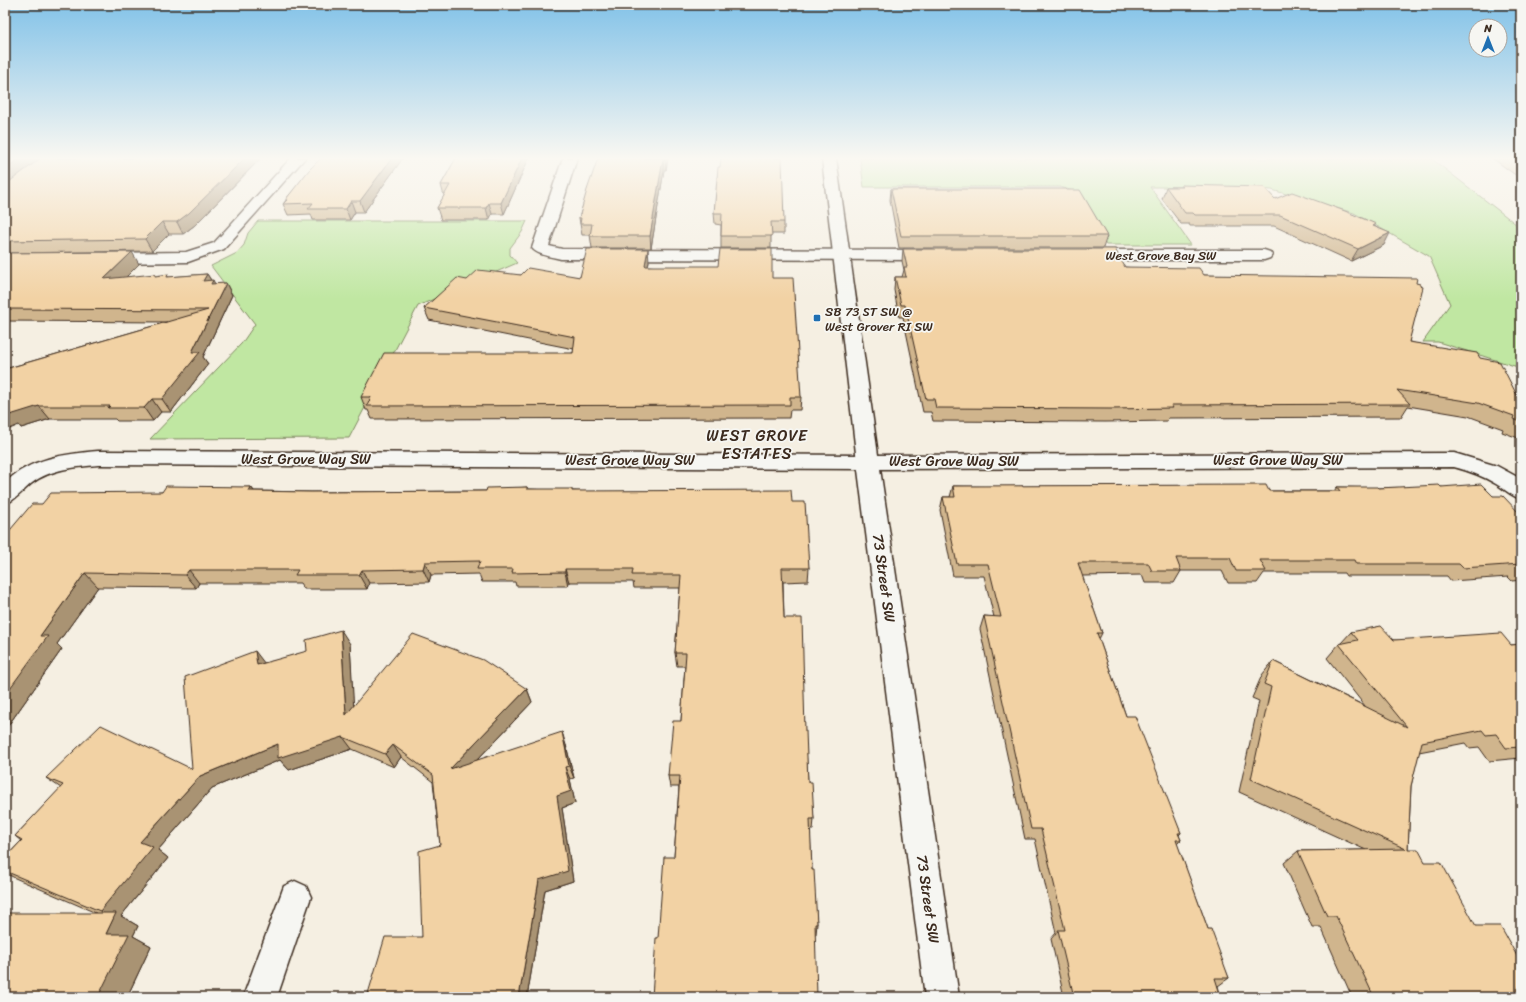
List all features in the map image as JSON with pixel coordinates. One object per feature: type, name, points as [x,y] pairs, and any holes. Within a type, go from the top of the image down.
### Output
[{"type":"street","points":[[93,258],[188,257],[219,246],[256,205]]},
{"type":"street","points":[[554,205],[540,248],[561,254],[943,255]]},
{"type":"street","name":"73 Street SW","points":[[835,205],[868,462],[942,997]]},
{"type":"street","name":"West Grove Bay SW","points":[[1076,255],[1264,255]]},
{"type":"street","name":"West Grove Way SW","points":[[5,496],[30,473],[49,464],[98,458],[868,462],[1454,460],[1494,473],[1513,484],[1521,491]]},
{"type":"street","points":[[260,997],[295,897]]},
{"type":"green space","points":[[1084,205],[1163,205],[1191,245],[1106,245]]},
{"type":"green space","points":[[1325,205],[1491,205],[1521,228],[1521,368],[1438,342],[1423,342],[1450,304],[1429,256],[1354,213]]},
{"type":"green space","points":[[258,221],[527,221],[522,232],[510,248],[510,255],[517,263],[418,306],[349,438],[150,439],[242,343],[255,324],[211,266],[237,253],[244,245],[248,233]]},
{"type":"building","points":[[5,205],[197,205],[177,222],[162,222],[145,239],[5,241]]},
{"type":"building","points":[[312,205],[349,205],[346,209],[308,209]]},
{"type":"building","points":[[439,205],[488,205],[486,208],[437,208]]},
{"type":"building","points":[[583,205],[655,205],[650,236],[590,236],[592,224],[580,224],[581,218],[579,218]]},
{"type":"building","points":[[715,205],[783,205],[784,222],[771,222],[772,236],[721,236],[722,213],[714,213]]},
{"type":"building","points":[[894,205],[1089,205],[1107,236],[901,236]]},
{"type":"building","points":[[1179,205],[1328,205],[1376,224],[1373,226],[1390,233],[1358,249],[1280,215],[1195,215],[1193,213],[1185,213]]},
{"type":"building","points":[[587,249],[648,249],[646,266],[718,266],[720,249],[772,249],[772,278],[793,278],[801,397],[790,397],[790,405],[367,406],[371,397],[361,397],[384,353],[573,353],[575,337],[424,308],[457,278],[467,280],[478,270],[521,275],[528,268],[580,277]]},
{"type":"building","points":[[903,249],[1115,249],[1125,267],[1199,268],[1204,275],[1417,278],[1416,283],[1423,287],[1409,342],[1477,353],[1480,358],[1500,362],[1521,403],[1521,422],[1513,419],[1514,416],[1478,403],[1397,390],[1410,404],[1171,405],[1173,408],[1111,409],[936,408],[934,399],[926,399],[905,305],[901,305],[895,277],[906,277],[904,267],[907,267]]},
{"type":"building","points":[[132,252],[104,279],[155,274],[155,276],[168,274],[167,277],[207,274],[203,281],[213,280],[211,284],[226,283],[192,352],[200,352],[162,399],[152,399],[144,408],[108,408],[110,406],[39,406],[10,415],[10,412],[5,414],[5,369],[208,310],[5,309],[5,253]]},
{"type":"building","points":[[1481,484],[1493,496],[1503,496],[1521,515],[1521,564],[1463,568],[1459,564],[1356,564],[1354,560],[1260,560],[1266,571],[1236,571],[1230,558],[1176,558],[1181,571],[1152,571],[1148,563],[1078,563],[1102,633],[1097,633],[1126,716],[1135,716],[1181,833],[1178,833],[1181,840],[1176,840],[1208,929],[1211,929],[1229,978],[1215,978],[1221,997],[1074,997],[1058,930],[1065,930],[1041,829],[1031,829],[984,616],[1001,617],[988,564],[957,564],[943,497],[955,497],[953,486],[1266,485],[1269,491],[1340,491],[1337,487],[1378,488],[1439,485],[1441,487]]},
{"type":"building","points":[[166,486],[251,487],[249,491],[311,492],[486,491],[487,488],[527,487],[527,489],[572,489],[572,491],[791,490],[792,502],[805,502],[809,568],[782,568],[784,618],[802,618],[808,782],[812,782],[814,819],[810,819],[812,870],[814,870],[817,924],[815,924],[817,997],[652,997],[664,857],[674,857],[680,776],[668,776],[673,721],[681,721],[686,653],[675,653],[681,575],[632,575],[633,569],[565,569],[565,572],[512,573],[513,569],[477,569],[480,561],[425,562],[423,569],[362,570],[359,575],[295,575],[298,570],[189,570],[185,575],[85,573],[40,636],[48,636],[5,695],[5,566],[7,564],[5,564],[5,536],[32,504],[42,504],[51,493],[162,492]]},
{"type":"building","points":[[1381,626],[1394,640],[1501,633],[1511,645],[1521,644],[1521,747],[1506,748],[1496,734],[1486,735],[1482,730],[1422,742],[1411,786],[1408,849],[1418,849],[1425,862],[1441,862],[1476,926],[1500,926],[1521,963],[1521,987],[1518,987],[1521,991],[1521,997],[1374,997],[1336,916],[1327,916],[1298,851],[1406,849],[1251,779],[1271,687],[1264,684],[1273,661],[1407,727],[1339,644],[1358,640],[1351,632]]},
{"type":"building","points":[[341,630],[346,715],[413,634],[483,660],[527,689],[450,769],[562,732],[569,766],[565,767],[571,791],[557,796],[568,871],[539,880],[519,997],[367,997],[385,937],[422,937],[419,851],[440,845],[433,775],[393,745],[385,754],[343,737],[278,758],[278,744],[200,776],[140,842],[153,847],[100,911],[5,871],[5,858],[22,840],[15,836],[63,785],[46,778],[101,725],[192,769],[185,677],[255,651],[257,665],[307,651],[306,640]]},
{"type":"building","points":[[5,913],[116,913],[106,934],[129,934],[98,997],[5,997]]},
{"type":"place","name":"SB 73 ST SW @ West Grover RI SW","points":[[817,318]]},
{"type":"district","name":"WEST GROVE ESTATES","points":[[757,444]]}]
